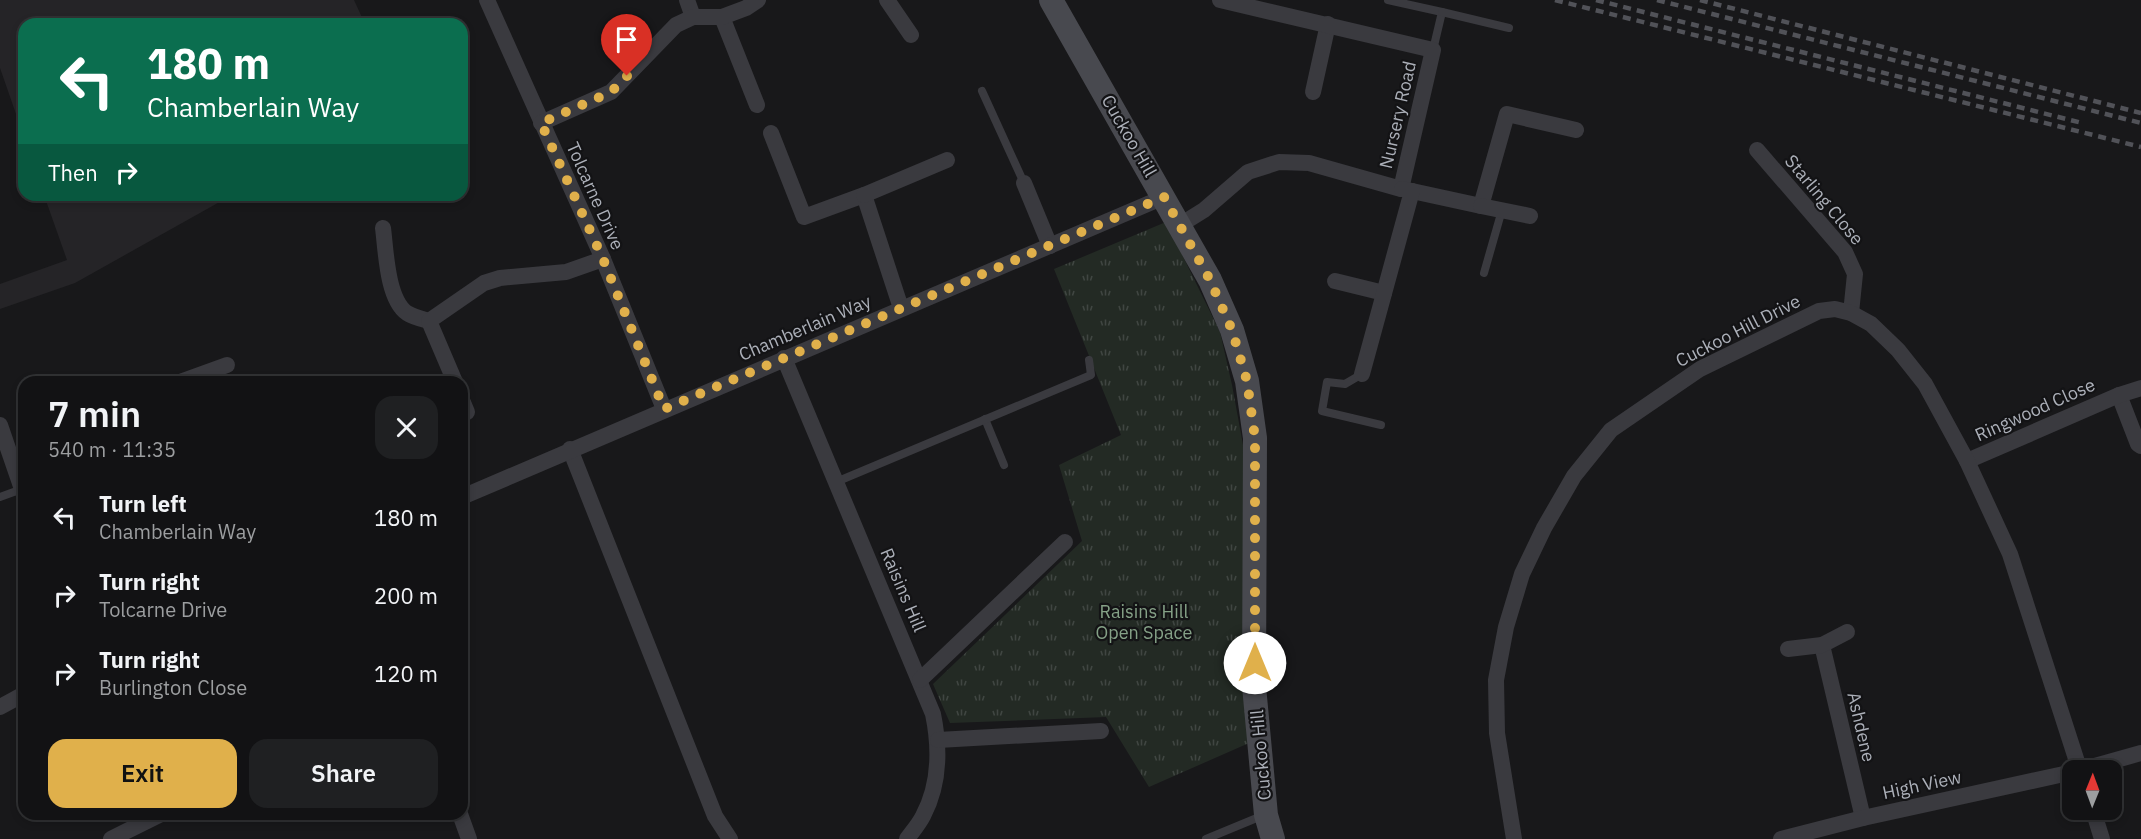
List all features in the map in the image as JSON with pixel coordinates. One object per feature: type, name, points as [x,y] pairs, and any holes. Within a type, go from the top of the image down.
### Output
[{"type":"main road","name":"Cuckoo Hill","points":[[1051,0],[1180,225],[1214,290],[1232,330],[1247,381],[1255,438],[1254,686],[1266,814],[1273,839]]},
{"type":"street","name":"Tolcarne Drive","points":[[487,0],[603,259],[664,409]]},
{"type":"street","points":[[687,0],[693,17]]},
{"type":"street","points":[[541,123],[611,92],[676,26],[693,17],[722,17],[746,8],[758,0]]},
{"type":"street","points":[[887,0],[911,35]]},
{"type":"street","name":"Nursery Road","points":[[1229,1],[1433,50],[1407,190],[1384,293],[1362,374]]},
{"type":"street","points":[[722,17],[757,105]]},
{"type":"street","points":[[1313,92],[1328,24]]},
{"type":"street","points":[[1481,206],[1507,114],[1576,130]]},
{"type":"street","points":[[771,132],[804,217],[947,160]]},
{"type":"street","name":"Starling Close","points":[[1757,150],[1845,252],[1855,274],[1851,313]]},
{"type":"street","name":"Nursery Road","points":[[1180,225],[1204,210],[1248,172],[1280,162],[1309,162],[1407,190],[1530,216]]},
{"type":"street","points":[[1024,183],[1050,246]]},
{"type":"street","points":[[864,195],[901,308]]},
{"type":"street","name":"Chamberlain Way","points":[[468,493],[1164,197]]},
{"type":"street","points":[[383,228],[389,277],[395,296],[406,312],[429,321],[452,376]]},
{"type":"street","points":[[429,321],[484,283],[500,278],[566,272],[603,259]]},
{"type":"street","points":[[1335,281],[1384,293]]},
{"type":"street","name":"Cuckoo Hill Drive","points":[[1514,839],[1497,733],[1496,680],[1506,627],[1522,574],[1544,528],[1574,476],[1611,430],[1700,369],[1819,311],[1835,309],[1851,313],[1871,324],[1898,350],[1925,384],[1966,461],[2010,554],[2075,760]]},
{"type":"street","name":"Raisins Hill","points":[[784,358],[933,714],[939,740],[935,786],[923,817],[907,839]]},
{"type":"street","points":[[196,376],[226,365]]},
{"type":"street","name":"Ringwood Close","points":[[1966,461],[2119,395],[2141,388]]},
{"type":"street","name":"Ringwood Close","points":[[2119,395],[2138,444],[2141,446]]},
{"type":"street","points":[[0,425],[18,477]]},
{"type":"street","points":[[8,446],[18,442]]},
{"type":"street","points":[[570,449],[715,816],[730,839]]},
{"type":"street","points":[[920,680],[1065,542]]},
{"type":"street","points":[[1788,649],[1822,645],[1847,632]]},
{"type":"street","name":"Ashdene","points":[[1822,645],[1863,818]]},
{"type":"street","points":[[0,706],[18,697]]},
{"type":"street","points":[[939,740],[1101,731]]},
{"type":"street","name":"High View","points":[[2116,760],[2141,753]]},
{"type":"street","name":"High View","points":[[1781,839],[1863,818],[2062,774]]},
{"type":"street","points":[[111,839],[149,820]]},
{"type":"street","points":[[462,820],[469,839]]},
{"type":"street","points":[[2095,820],[2102,839]]},
{"type":"lane","points":[[1388,0],[1509,28]]},
{"type":"lane","points":[[1433,50],[1442,12]]},
{"type":"lane","points":[[982,91],[1024,183]]},
{"type":"lane","points":[[1484,273],[1502,210]]},
{"type":"lane","points":[[836,482],[1091,375],[1089,360]]},
{"type":"lane","points":[[1362,374],[1345,384],[1328,382],[1322,411],[1381,425]]},
{"type":"lane","points":[[985,419],[1004,465]]},
{"type":"lane","points":[[0,496],[18,493]]},
{"type":"lane","points":[[1206,839],[1266,814]]},
{"type":"shaded area","points":[[0,0],[354,0],[362,18],[18,18],[18,120],[0,68]]},
{"type":"shaded area","points":[[46,201],[221,201],[75,283],[0,309],[0,284],[67,260]]},
{"type":"green space","name":"Raisins Hill Open Space","points":[[1166,222],[1220,332],[1243,445],[1249,743],[1149,787],[1106,717],[950,723],[933,684],[1082,541],[1059,465],[1121,435],[1054,269]]},
{"type":"railway","points":[[1555,0],[2141,147]]},
{"type":"railway","points":[[1596,0],[2082,123]]},
{"type":"railway","points":[[1657,0],[2141,123]]},
{"type":"railway","points":[[1700,0],[2141,113]]},
{"type":"route","points":[[627,76],[611,92],[541,123],[603,259],[664,409],[1164,197],[1210,280],[1232,330],[1247,381],[1255,438],[1255,663]]}]
